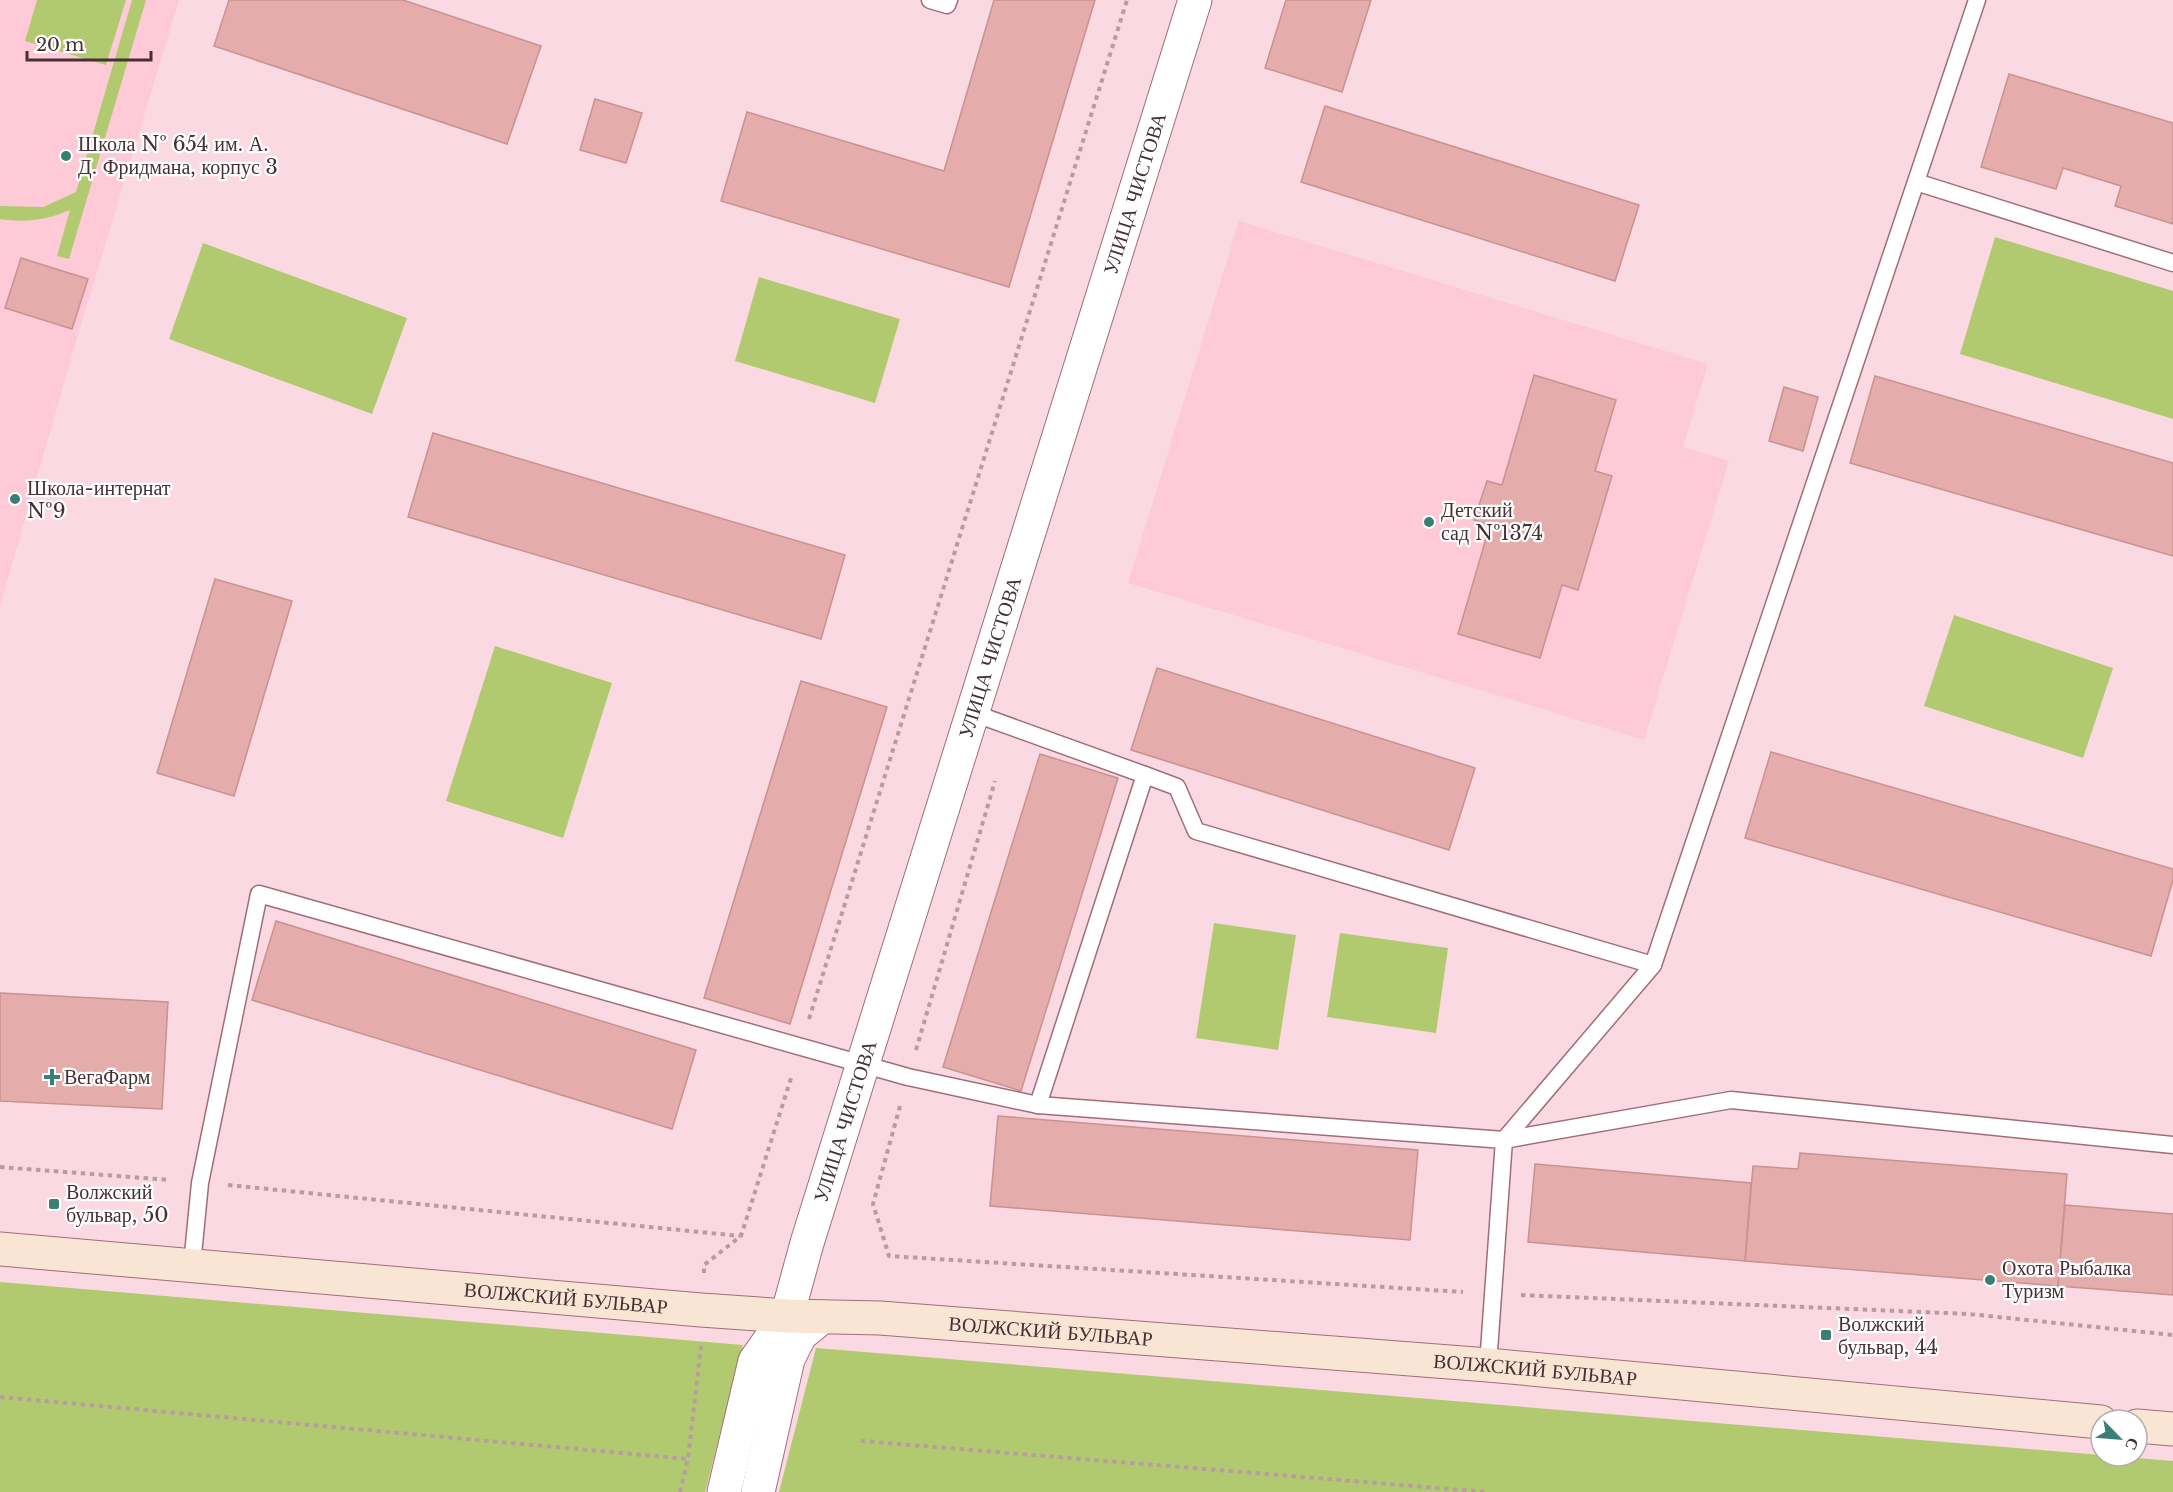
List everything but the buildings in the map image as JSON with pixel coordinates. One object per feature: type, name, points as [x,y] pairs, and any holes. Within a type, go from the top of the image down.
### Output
[{"type":"main road","name":"ВОЛЖСКИЙ БУЛЬВАР","points":[[0,1249],[701,1310],[787,1316],[880,1318],[1488,1365],[2089,1421]]},
{"type":"main road","points":[[2149,1427],[2173,1429]]},
{"type":"street","name":"УЛИЦА ЧИСТОВА","points":[[724,1492],[755,1360],[787,1316],[1195,0]]},
{"type":"street","points":[[758,1492],[788,1359],[800,1335],[822,1317]]},
{"type":"lane","points":[[930,0],[947,5],[949,0]]},
{"type":"lane","points":[[1488,1365],[1504,1140],[1653,966],[1977,0]]},
{"type":"lane","points":[[1916,182],[2173,263]]},
{"type":"lane","points":[[973,712],[1177,787],[1196,831],[1653,966]]},
{"type":"lane","points":[[1038,1105],[1145,775]]},
{"type":"lane","points":[[192,1265],[200,1183],[259,894],[865,1065],[1038,1105],[1504,1140],[1731,1101],[2173,1145]]},
{"type":"path","points":[[680,1492],[688,1459],[701,1346],[704,1265],[741,1236],[1127,0]]},
{"type":"path","points":[[0,1167],[200,1183],[741,1236]]},
{"type":"path","points":[[889,1256],[1494,1294],[1969,1314],[2173,1335]]},
{"type":"path","points":[[0,1397],[688,1459]]},
{"type":"path","points":[[861,1441],[1487,1492]]},
{"type":"shaded area","name":"Школа № 654 им. А. Д. Фридмана, корпус 3","points":[[0,0],[179,0],[77,338],[0,606]]},
{"type":"shaded area","name":"Детский сад №1374","points":[[1239,221],[1708,364],[1683,447],[1729,461],[1644,740],[1128,583]]},
{"type":"green space","points":[[37,0],[126,0],[106,65],[25,41]]},
{"type":"green space","points":[[132,0],[146,0],[69,259],[57,256],[70,210],[44,218],[18,221],[0,219],[0,206],[43,207],[76,192]]},
{"type":"green space","points":[[1995,237],[2173,291],[2173,419],[1960,354]]},
{"type":"green space","points":[[203,243],[407,318],[372,414],[169,339]]},
{"type":"green space","points":[[759,277],[900,319],[875,403],[735,361]]},
{"type":"green space","points":[[1954,615],[2113,668],[2083,758],[1924,706]]},
{"type":"green space","points":[[495,646],[612,683],[563,838],[446,801]]},
{"type":"green space","points":[[1214,923],[1296,935],[1278,1050],[1196,1038]]},
{"type":"green space","points":[[1340,933],[1448,948],[1436,1033],[1327,1017]]},
{"type":"green space","points":[[0,1282],[743,1345],[705,1492],[0,1492]]},
{"type":"green space","points":[[816,1348],[2089,1454],[2089,1468],[2149,1468],[2149,1459],[2173,1461],[2173,1492],[779,1492]]},
{"type":"place","name":"Школа № 654 им. А. Д. Фридмана, корпус 3","points":[[66,156]]},
{"type":"place","name":"Школа-интернат №9","points":[[15,499]]},
{"type":"place","name":"Детский сад №1374","points":[[1429,522]]},
{"type":"place","name":"ВегаФарм","points":[[52,1077]]},
{"type":"place","name":"Волжский бульвар, 50","points":[[54,1204]]},
{"type":"place","name":"Охота Рыбалка Туризм","points":[[1990,1280]]},
{"type":"place","name":"Волжский бульвар, 44","points":[[1826,1335]]}]
